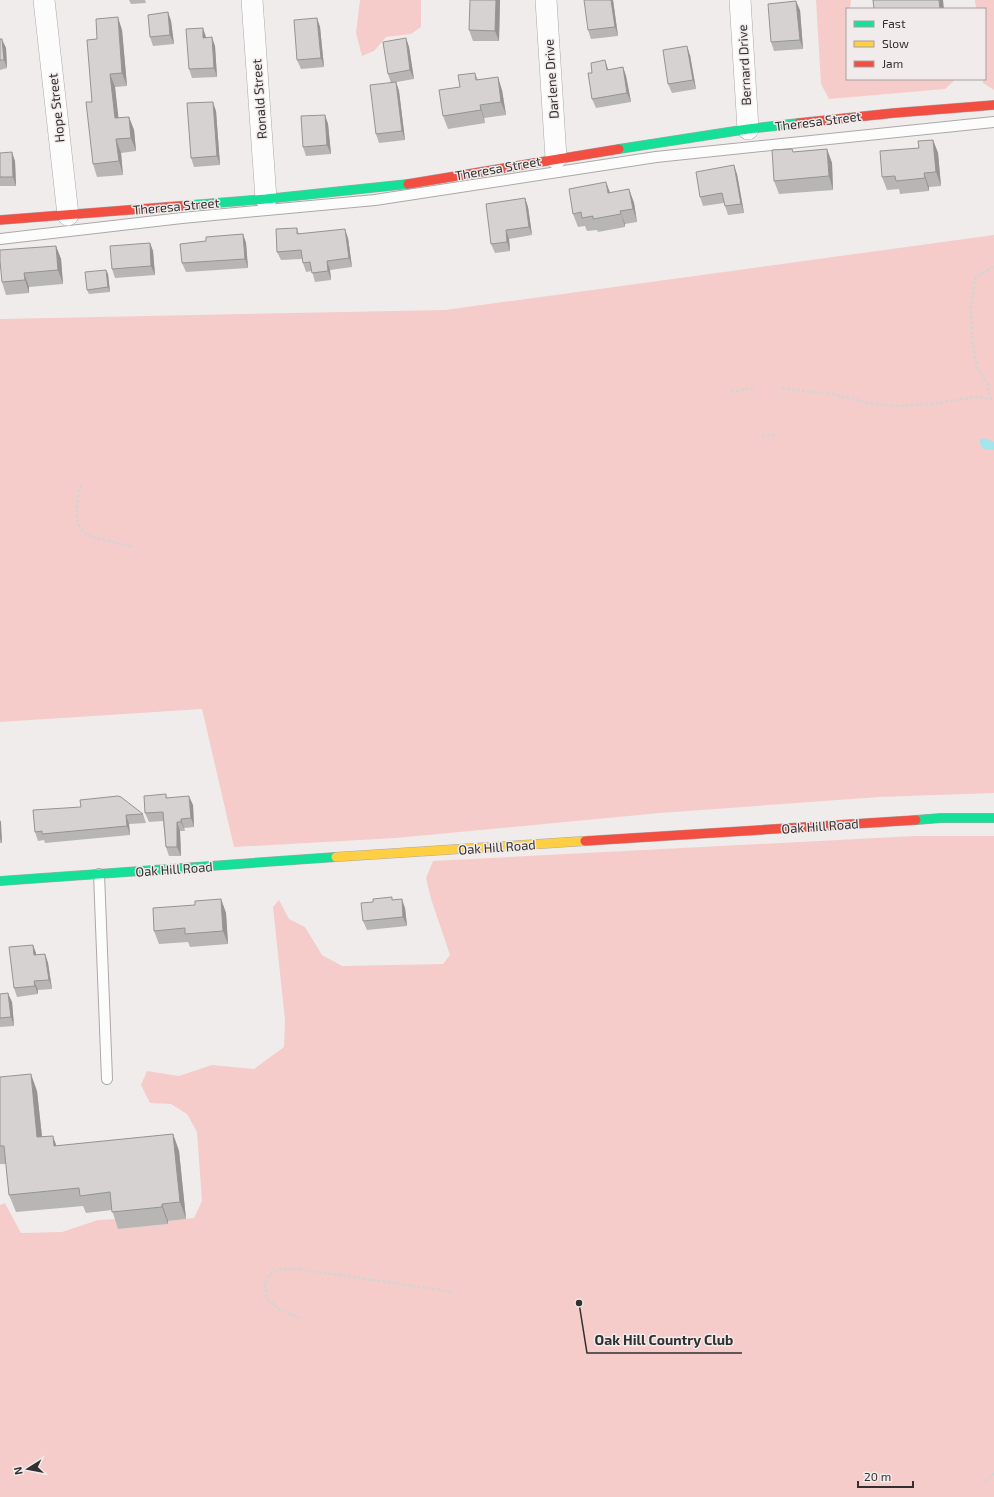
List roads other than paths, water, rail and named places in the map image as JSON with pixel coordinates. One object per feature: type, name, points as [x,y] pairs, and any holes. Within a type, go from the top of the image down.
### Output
[{"type":"street","name":"Hope Street","points":[[44,0],[68,215]]},
{"type":"street","name":"Ronald Street","points":[[252,0],[266,199]]},
{"type":"street","name":"Darlene Drive","points":[[546,0],[556,158]]},
{"type":"street","name":"Bernard Drive","points":[[740,0],[748,129]]},
{"type":"street","name":"Theresa Street","points":[[0,220],[266,199],[400,185],[556,158],[748,129],[894,113],[994,105]]},
{"type":"street","name":"Oak Hill Road","points":[[0,881],[941,818],[994,818]]},
{"type":"lane","points":[[0,239],[182,218],[375,200],[656,156],[994,122]]},
{"type":"lane","points":[[99,874],[107,1079]]},
{"type":"water","points":[[983,438],[994,442],[994,450],[984,449],[980,444],[980,440]]},
{"type":"place","name":"Oak Hill Country Club","points":[[579,1303]]}]
